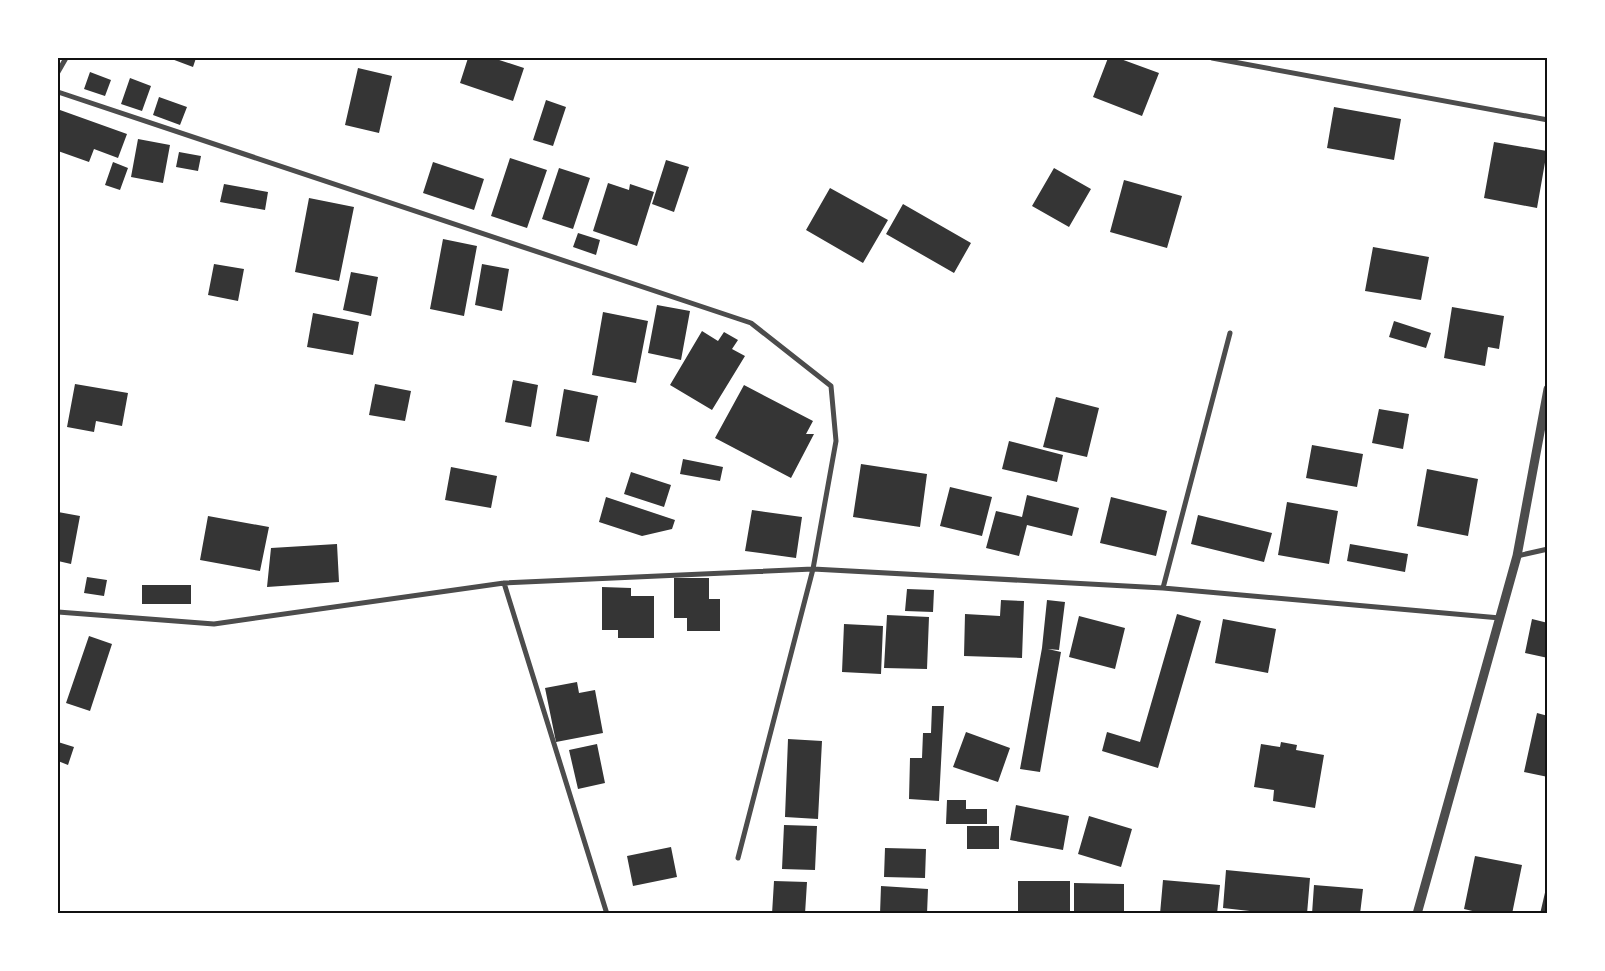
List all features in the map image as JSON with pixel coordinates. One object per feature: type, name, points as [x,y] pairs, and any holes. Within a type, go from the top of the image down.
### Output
[{"type":"street","points":[[58,72],[66,58]]},
{"type":"street","points":[[1212,58],[1548,120]]},
{"type":"street","points":[[58,92],[751,323],[831,386],[836,441],[813,569],[738,858]]},
{"type":"street","points":[[1163,588],[1230,333]]},
{"type":"street","points":[[1417,914],[1517,556],[1548,389]]},
{"type":"street","points":[[1517,556],[1548,548]]},
{"type":"street","points":[[58,612],[214,624],[504,583],[813,569],[1163,588],[1500,618]]},
{"type":"street","points":[[504,583],[607,914]]},
{"type":"building","points":[[169,58],[196,58],[193,67]]},
{"type":"building","points":[[468,58],[493,58],[524,68],[513,101],[460,83]]},
{"type":"building","points":[[1108,58],[1118,58],[1159,73],[1142,116],[1093,97]]},
{"type":"building","points":[[358,68],[392,76],[379,133],[345,125]]},
{"type":"building","points":[[90,72],[111,80],[105,96],[84,89]]},
{"type":"building","points":[[130,78],[151,86],[142,111],[121,104]]},
{"type":"building","points":[[159,97],[187,107],[180,125],[153,115]]},
{"type":"building","points":[[546,100],[566,107],[553,146],[533,140]]},
{"type":"building","points":[[1334,107],[1401,119],[1394,160],[1327,148]]},
{"type":"building","points":[[60,110],[127,134],[118,158],[94,149],[89,162],[58,151],[58,117]]},
{"type":"building","points":[[138,139],[170,145],[163,183],[131,177]]},
{"type":"building","points":[[1494,142],[1547,151],[1537,208],[1484,198]]},
{"type":"building","points":[[179,152],[201,156],[198,171],[176,167]]},
{"type":"building","points":[[510,158],[547,170],[527,228],[491,216]]},
{"type":"building","points":[[666,160],[689,167],[674,212],[652,204]]},
{"type":"building","points":[[113,162],[128,168],[120,190],[105,185]]},
{"type":"building","points":[[433,162],[484,179],[474,210],[423,193]]},
{"type":"building","points":[[559,168],[590,178],[573,229],[542,219]]},
{"type":"building","points":[[1054,168],[1091,189],[1069,227],[1032,206]]},
{"type":"building","points":[[1124,180],[1182,196],[1167,248],[1110,232]]},
{"type":"building","points":[[608,183],[629,190],[630,184],[654,192],[637,246],[593,231]]},
{"type":"building","points":[[224,184],[268,192],[265,210],[220,202]]},
{"type":"building","points":[[830,188],[888,220],[863,263],[806,230]]},
{"type":"building","points":[[309,198],[354,207],[339,281],[295,272]]},
{"type":"building","points":[[903,204],[971,243],[954,273],[886,234]]},
{"type":"building","points":[[578,233],[600,240],[596,255],[573,247]]},
{"type":"building","points":[[443,239],[477,246],[464,316],[430,309]]},
{"type":"building","points":[[1373,247],[1429,257],[1421,300],[1365,291]]},
{"type":"building","points":[[214,264],[244,269],[238,301],[208,295]]},
{"type":"building","points":[[482,264],[509,269],[502,311],[475,305]]},
{"type":"building","points":[[351,272],[378,277],[371,316],[343,310]]},
{"type":"building","points":[[657,305],[690,311],[681,360],[648,353]]},
{"type":"building","points":[[1452,307],[1504,316],[1499,349],[1488,347],[1485,366],[1444,358]]},
{"type":"building","points":[[603,312],[648,321],[636,383],[592,375]]},
{"type":"building","points":[[313,313],[359,322],[353,355],[307,347]]},
{"type":"building","points":[[1394,321],[1431,333],[1426,348],[1389,337]]},
{"type":"building","points":[[702,331],[718,341],[724,332],[738,340],[732,349],[745,356],[712,410],[670,385]]},
{"type":"building","points":[[513,380],[538,385],[531,427],[505,422]]},
{"type":"building","points":[[75,384],[128,393],[122,426],[96,421],[94,432],[67,427]]},
{"type":"building","points":[[375,384],[411,391],[405,421],[369,415]]},
{"type":"building","points":[[744,385],[813,421],[806,434],[814,434],[791,478],[715,438]]},
{"type":"building","points":[[564,389],[598,396],[589,442],[556,436]]},
{"type":"building","points":[[1056,397],[1099,408],[1087,457],[1043,447]]},
{"type":"building","points":[[1379,409],[1409,414],[1403,449],[1372,443]]},
{"type":"building","points":[[1009,441],[1063,455],[1057,482],[1002,469]]},
{"type":"building","points":[[1312,445],[1363,454],[1357,487],[1306,478]]},
{"type":"building","points":[[683,459],[723,467],[720,481],[680,474]]},
{"type":"building","points":[[861,464],[927,474],[920,527],[853,517]]},
{"type":"building","points":[[451,467],[497,476],[491,508],[445,500]]},
{"type":"building","points":[[1427,469],[1478,479],[1468,536],[1417,526]]},
{"type":"building","points":[[631,472],[671,485],[664,507],[624,494]]},
{"type":"building","points":[[950,487],[992,497],[982,536],[940,526]]},
{"type":"building","points":[[1027,495],[1079,508],[1072,536],[1027,525],[1019,556],[986,548],[996,511],[1022,517]]},
{"type":"building","points":[[606,497],[675,520],[672,529],[642,536],[599,522]]},
{"type":"building","points":[[1111,497],[1167,511],[1156,556],[1100,543]]},
{"type":"building","points":[[1287,502],[1338,511],[1329,564],[1278,555]]},
{"type":"building","points":[[752,510],[802,517],[796,558],[745,551]]},
{"type":"building","points":[[58,512],[80,516],[71,564],[58,561]]},
{"type":"building","points":[[1198,515],[1272,533],[1264,562],[1191,544]]},
{"type":"building","points":[[208,516],[269,527],[260,571],[200,560]]},
{"type":"building","points":[[337,544],[339,582],[267,587],[271,548]]},
{"type":"building","points":[[1350,544],[1408,554],[1405,572],[1347,561]]},
{"type":"building","points":[[87,577],[107,580],[104,596],[84,593]]},
{"type":"building","points":[[674,578],[709,578],[709,599],[720,599],[720,631],[687,631],[687,618],[674,618]]},
{"type":"building","points":[[142,585],[191,585],[191,604],[142,604]]},
{"type":"building","points":[[602,587],[631,588],[631,596],[654,596],[654,638],[618,638],[618,630],[602,630]]},
{"type":"building","points":[[907,589],[934,590],[933,612],[905,611]]},
{"type":"building","points":[[1001,600],[1024,601],[1022,658],[964,656],[965,614],[1000,616]]},
{"type":"building","points":[[1047,600],[1065,602],[1059,650],[1048,649],[1061,652],[1040,772],[1020,769],[1042,648]]},
{"type":"building","points":[[1177,614],[1201,621],[1158,768],[1102,751],[1107,732],[1140,742]]},
{"type":"building","points":[[887,615],[929,617],[927,669],[884,668]]},
{"type":"building","points":[[1079,616],[1125,628],[1115,669],[1069,657]]},
{"type":"building","points":[[1223,619],[1276,629],[1268,673],[1215,663]]},
{"type":"building","points":[[1532,619],[1548,623],[1548,658],[1525,653]]},
{"type":"building","points":[[844,624],[883,626],[881,674],[842,672]]},
{"type":"building","points":[[89,636],[112,644],[90,711],[66,703]]},
{"type":"building","points":[[577,682],[579,693],[595,690],[603,733],[556,742],[545,688]]},
{"type":"building","points":[[932,706],[944,706],[939,801],[909,799],[910,758],[922,758],[923,733],[931,733]]},
{"type":"building","points":[[1537,713],[1548,716],[1548,777],[1524,772]]},
{"type":"building","points":[[966,732],[1010,748],[998,782],[953,767]]},
{"type":"building","points":[[788,739],[822,741],[818,819],[785,817]]},
{"type":"building","points":[[58,742],[74,747],[68,765],[58,761]]},
{"type":"building","points":[[1281,742],[1297,745],[1296,750],[1324,755],[1315,808],[1273,801],[1274,790],[1254,787],[1261,744],[1280,747]]},
{"type":"building","points":[[597,744],[605,783],[578,789],[569,750]]},
{"type":"building","points":[[947,800],[966,800],[966,809],[987,809],[987,824],[946,824]]},
{"type":"building","points":[[1016,805],[1069,816],[1063,850],[1010,840]]},
{"type":"building","points":[[1089,816],[1132,829],[1121,867],[1078,854]]},
{"type":"building","points":[[784,825],[817,826],[815,870],[782,869]]},
{"type":"building","points":[[967,826],[999,826],[999,849],[967,849]]},
{"type":"building","points":[[671,847],[677,877],[633,886],[627,856]]},
{"type":"building","points":[[885,848],[926,849],[925,878],[884,877]]},
{"type":"building","points":[[1475,856],[1522,865],[1512,914],[1485,914],[1464,909]]},
{"type":"building","points":[[1226,870],[1310,878],[1307,914],[1277,914],[1223,908]]},
{"type":"building","points":[[1163,880],[1220,885],[1217,914],[1160,914]]},
{"type":"building","points":[[774,881],[807,882],[805,914],[772,914]]},
{"type":"building","points":[[1018,881],[1070,881],[1070,914],[1018,914]]},
{"type":"building","points":[[1074,883],[1124,884],[1124,914],[1074,914]]},
{"type":"building","points":[[1547,884],[1548,914],[1540,914]]},
{"type":"building","points":[[1314,885],[1363,889],[1360,914],[1312,914]]},
{"type":"building","points":[[881,886],[928,889],[927,914],[880,914]]}]
